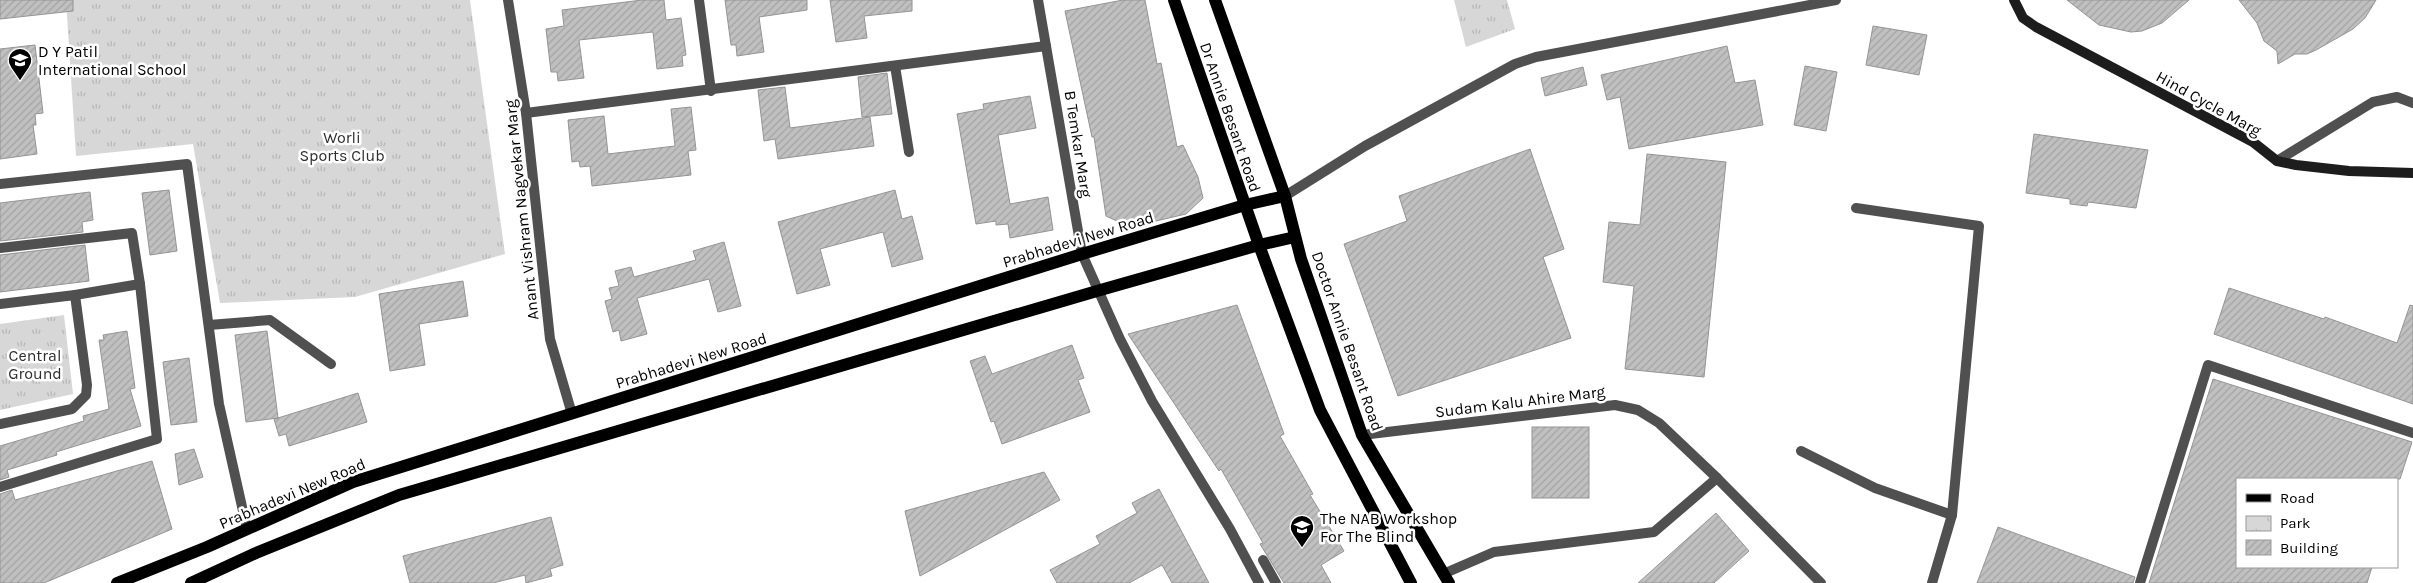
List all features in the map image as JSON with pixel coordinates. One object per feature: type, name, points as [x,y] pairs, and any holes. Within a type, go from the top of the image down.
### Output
[{"type":"main road","name":"Dr Annie Besant Road","points":[[1174,0],[1258,245]]},
{"type":"main road","name":"Dr Annie Besant Road","points":[[1215,0],[1285,196],[1295,237]]},
{"type":"main road","name":"Prabhadevi New Road","points":[[117,583],[248,529],[353,482],[1082,254],[1285,196]]},
{"type":"main road","points":[[191,583],[256,553],[399,495],[1097,290],[1258,245],[1295,237]]},
{"type":"main road","name":"Doctor Annie Besant Road","points":[[1295,237],[1362,435],[1446,578]]},
{"type":"main road","points":[[1258,245],[1320,410],[1411,583]]},
{"type":"street","name":"Anant Vishram Nagvekar Marg","points":[[508,0],[526,113],[550,339],[572,414]]},
{"type":"street","points":[[698,0],[711,91]]},
{"type":"street","name":"B Temkar Marg","points":[[1038,0],[1052,70],[1082,254],[1097,290],[1152,401],[1230,529],[1259,583]]},
{"type":"street","points":[[1285,196],[1365,146],[1522,62],[1536,57],[1836,0]]},
{"type":"street","name":"Hind Cycle Marg","points":[[2014,0],[2023,18],[2036,27],[2252,142],[2277,161],[2296,166],[2349,171],[2413,172]]},
{"type":"street","points":[[526,113],[711,91],[1046,46]]},
{"type":"street","points":[[896,66],[909,152]]},
{"type":"street","points":[[2277,161],[2373,102],[2397,97],[2413,103]]},
{"type":"street","points":[[0,184],[187,164],[224,433],[248,529]]},
{"type":"street","points":[[1856,208],[1979,226],[1952,515],[1932,583]]},
{"type":"street","points":[[0,248],[132,233],[140,284],[157,439],[0,487]]},
{"type":"street","points":[[0,304],[75,295],[140,284]]},
{"type":"street","points":[[0,424],[72,409],[86,395],[87,385],[75,295]]},
{"type":"street","points":[[209,325],[270,320],[331,364]]},
{"type":"street","points":[[2140,583],[2208,365],[2413,432]]},
{"type":"street","name":"Sudam Kalu Ahire Marg","points":[[1362,435],[1615,404],[1638,410],[1659,424],[1717,478],[1821,583]]},
{"type":"street","points":[[1801,451],[1875,488],[1952,515]]},
{"type":"street","points":[[1446,578],[1494,552],[1654,532],[1717,478]]},
{"type":"street","points":[[1263,560],[1276,583]]},
{"type":"green space","name":"Worli Sports Club","points":[[66,0],[470,0],[505,254],[355,297],[220,303],[193,144],[76,156]]},
{"type":"green space","points":[[1454,0],[1507,0],[1515,29],[1466,47]]},
{"type":"green space","name":"Central Ground","points":[[64,315],[73,394],[0,410],[0,324]]},
{"type":"building","points":[[0,0],[73,0],[73,11],[0,19]]},
{"type":"building","points":[[642,0],[664,0],[666,20],[681,18],[686,55],[682,56],[683,66],[657,69],[653,32],[579,40],[584,78],[558,81],[557,72],[551,72],[546,29],[564,26],[562,10]]},
{"type":"building","points":[[725,0],[807,0],[807,10],[759,17],[764,52],[737,56],[736,45],[731,45]]},
{"type":"building","points":[[830,0],[912,0],[912,11],[864,16],[867,38],[836,42]]},
{"type":"building","points":[[1123,0],[1145,0],[1157,64],[1161,63],[1177,147],[1183,145],[1198,177],[1203,198],[1186,214],[1130,227],[1106,216],[1094,137],[1092,137],[1065,11]]},
{"type":"building","points":[[2067,0],[2189,0],[2162,23],[2142,31],[2131,32],[2099,25]]},
{"type":"building","points":[[2239,0],[2376,0],[2365,18],[2353,29],[2316,50],[2307,54],[2295,54],[2278,64],[2277,51],[2264,41],[2257,23]]},
{"type":"building","points":[[1873,26],[1927,35],[1919,75],[1866,65]]},
{"type":"building","name":"D Y Patil International School","points":[[35,45],[43,113],[35,114],[36,125],[33,125],[37,154],[0,159],[0,49]]},
{"type":"building","points":[[1727,46],[1735,83],[1755,80],[1763,125],[1629,149],[1620,97],[1607,100],[1601,75]]},
{"type":"building","points":[[1805,66],[1837,72],[1826,131],[1794,125]]},
{"type":"building","points":[[1583,67],[1587,85],[1545,96],[1541,78]]},
{"type":"building","points":[[887,73],[892,114],[862,117],[858,77]]},
{"type":"building","points":[[785,87],[790,128],[870,117],[874,146],[778,159],[775,139],[764,141],[758,90]]},
{"type":"building","points":[[1030,96],[1036,128],[998,135],[1010,204],[1048,197],[1053,230],[1010,238],[1008,224],[996,225],[996,221],[976,224],[957,114],[984,109],[983,104]]},
{"type":"building","points":[[691,107],[696,150],[688,151],[691,175],[592,186],[590,166],[580,167],[579,161],[572,162],[568,120],[604,116],[608,154],[675,146],[671,109]]},
{"type":"building","points":[[2034,134],[2148,150],[2136,208],[2088,202],[2087,206],[2070,204],[2070,199],[2026,193]]},
{"type":"building","points":[[1530,149],[1564,249],[1543,257],[1571,338],[1398,396],[1344,244],[1407,221],[1399,196]]},
{"type":"building","points":[[1647,154],[1726,162],[1704,377],[1625,369],[1634,286],[1603,282],[1609,222],[1640,225]]},
{"type":"building","points":[[169,190],[177,251],[150,255],[142,193]]},
{"type":"building","points":[[895,190],[902,219],[912,216],[923,259],[892,267],[883,232],[820,249],[830,285],[797,294],[778,222]]},
{"type":"building","points":[[90,192],[93,220],[82,222],[83,232],[0,241],[0,203]]},
{"type":"building","points":[[724,242],[741,306],[718,312],[709,279],[637,298],[647,334],[621,341],[619,330],[613,332],[605,301],[612,299],[609,288],[619,286],[615,271],[631,267],[634,277],[696,260],[693,251]]},
{"type":"building","points":[[85,245],[89,281],[0,292],[0,255]]},
{"type":"building","points":[[463,281],[468,316],[419,324],[425,365],[390,371],[379,294]]},
{"type":"building","points":[[2229,288],[2324,319],[2325,317],[2397,343],[2410,305],[2413,306],[2413,404],[2214,334]]},
{"type":"building","points":[[1237,305],[1284,434],[1280,436],[1313,494],[1310,495],[1344,551],[1321,565],[1331,583],[1284,583],[1260,544],[1263,543],[1221,469],[1219,471],[1128,334]]},
{"type":"building","points":[[127,331],[135,388],[130,389],[141,426],[56,452],[57,455],[7,470],[9,477],[0,480],[0,446],[84,421],[83,416],[109,409],[99,340],[104,340],[103,335]]},
{"type":"building","points":[[267,331],[278,418],[246,422],[235,335]]},
{"type":"building","points":[[1072,345],[1084,378],[1078,380],[1090,412],[1002,444],[994,421],[991,422],[970,361],[985,356],[992,374]]},
{"type":"building","points":[[189,358],[197,422],[171,425],[163,362]]},
{"type":"building","points":[[2213,379],[2412,442],[2400,479],[2236,478],[2236,568],[2372,568],[2367,583],[2149,583]]},
{"type":"building","points":[[358,393],[367,422],[289,446],[286,434],[279,436],[274,419]]},
{"type":"building","points":[[1532,427],[1589,427],[1589,498],[1532,498]]},
{"type":"building","points":[[194,449],[203,477],[179,485],[175,454]]},
{"type":"building","points":[[152,461],[172,529],[44,583],[0,583],[0,494],[12,490],[15,500]]},
{"type":"building","points":[[1044,472],[1060,500],[920,576],[905,511]]},
{"type":"building","points":[[1159,489],[1209,583],[1172,583],[1162,565],[1129,583],[1057,583],[1050,570],[1100,544],[1096,536],[1137,513],[1132,503]]},
{"type":"building","points":[[1716,513],[1749,551],[1714,583],[1638,583]]},
{"type":"building","points":[[551,517],[563,565],[550,569],[552,576],[526,583],[525,575],[493,583],[410,583],[403,556]]},
{"type":"building","points":[[1998,527],[2135,577],[2133,583],[1977,583]]},
{"type":"place","name":"D Y Patil International School","points":[[20,81]]},
{"type":"place","name":"The NAB Workshop For The Blind","points":[[1302,548]]}]
